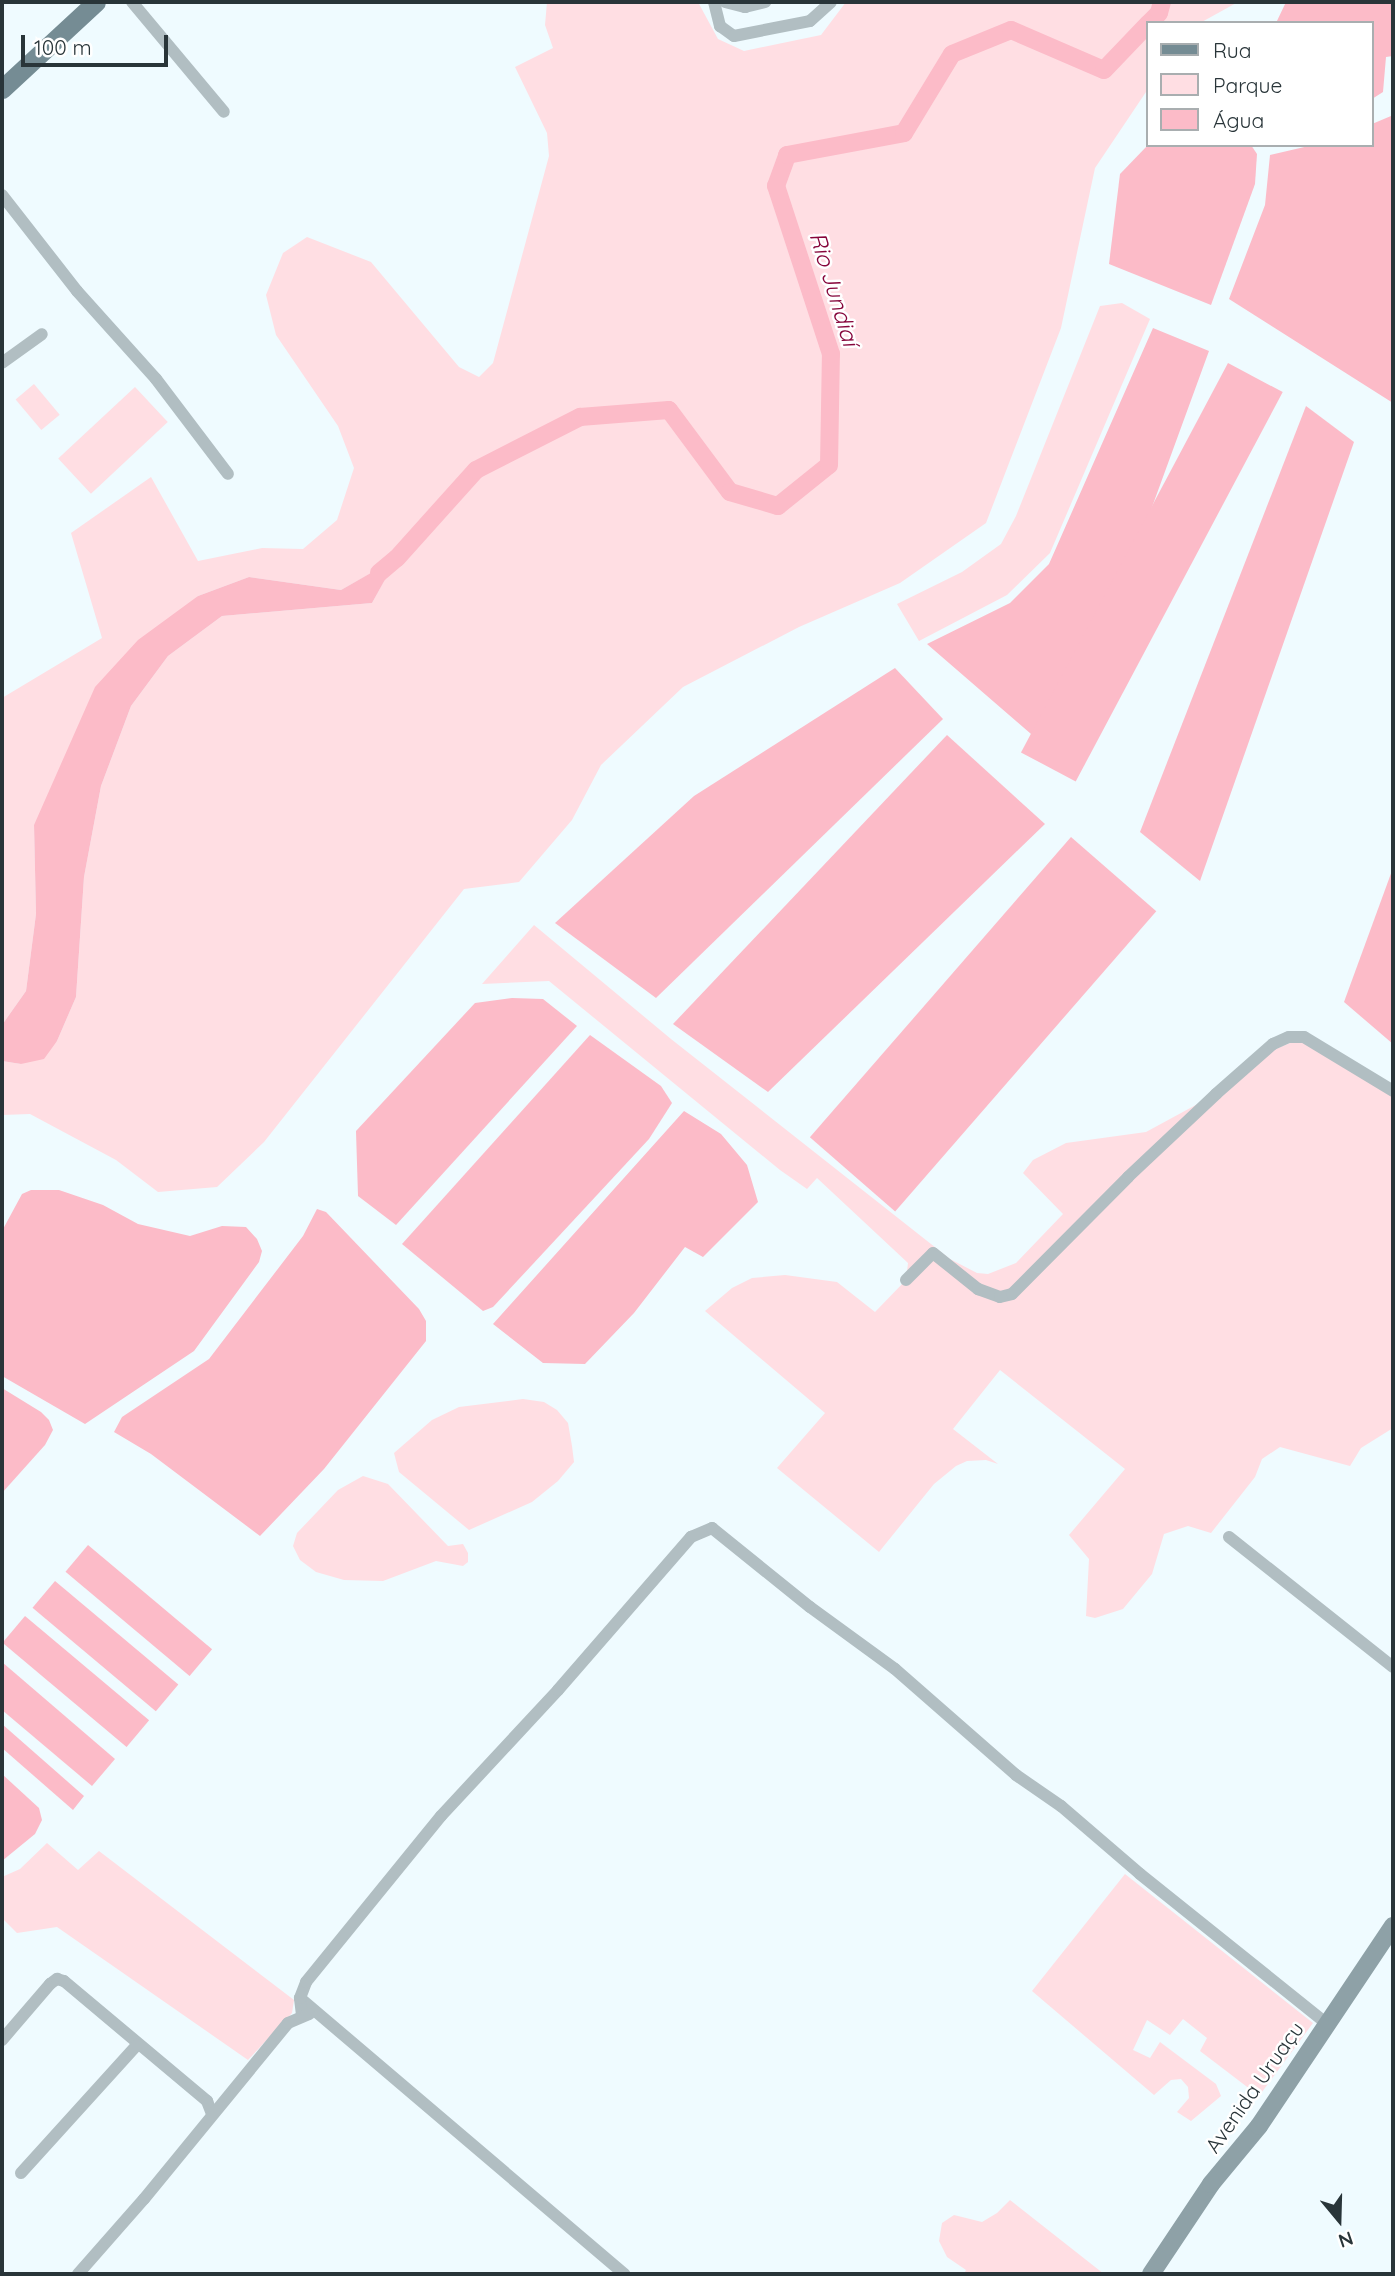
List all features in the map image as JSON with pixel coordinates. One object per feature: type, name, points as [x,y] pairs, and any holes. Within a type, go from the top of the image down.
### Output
[{"type":"main road","points":[[2,89],[96,2]]},
{"type":"street","points":[[132,2],[224,112]]},
{"type":"street","points":[[715,2],[723,29],[730,35],[738,36],[810,21],[831,2]]},
{"type":"street","points":[[725,2],[745,7],[765,2]]},
{"type":"street","points":[[2,195],[77,291],[156,379],[228,474]]},
{"type":"street","points":[[2,363],[41,334]]},
{"type":"street","points":[[906,1280],[933,1253],[978,1289],[1000,1297],[1012,1294],[1128,1177],[1226,1085],[1273,1044],[1289,1037],[1304,1037],[1393,1091]]},
{"type":"street","points":[[302,2015],[300,1998],[306,1982],[441,1816],[558,1690],[691,1537],[712,1528],[810,1607],[895,1669],[1016,1775],[1061,1806],[1140,1874],[1327,2024]]},
{"type":"street","points":[[1229,1537],[1393,1667]]},
{"type":"street","name":"Avenida Uruaçu","points":[[1151,2274],[1211,2185],[1259,2126],[1393,1926]]},
{"type":"street","points":[[2,2040],[57,1979],[71,1986],[136,2045],[207,2101],[212,2114]]},
{"type":"street","points":[[300,1998],[624,2274]]},
{"type":"street","points":[[78,2274],[144,2199],[288,2023],[302,2015],[316,2013]]},
{"type":"street","points":[[21,2173],[136,2045]]},
{"type":"street","points":[[207,2101],[225,2098]]},
{"type":"green space","points":[[547,2],[698,2],[718,39],[744,51],[821,35],[846,2],[1238,2],[1204,21],[1146,21],[1146,92],[1095,168],[1061,328],[986,523],[900,583],[799,627],[683,687],[601,765],[572,820],[519,882],[464,889],[264,1142],[217,1187],[158,1192],[116,1160],[30,1114],[2,1115],[2,1061],[21,1064],[57,1041],[76,997],[84,877],[101,786],[131,706],[168,656],[222,616],[372,603],[396,559],[341,590],[249,577],[198,596],[34,825],[36,914],[26,991],[2,1025],[2,698],[102,638],[71,533],[151,477],[198,561],[262,548],[303,549],[337,520],[354,468],[338,426],[276,335],[266,295],[283,253],[307,237],[371,262],[459,367],[479,377],[493,363],[549,156],[547,133],[515,67],[553,48],[545,25]]},
{"type":"green space","points":[[1122,303],[1150,319],[1050,553],[1007,595],[919,641],[897,604],[962,572],[1001,544],[1016,516],[1100,306]]},
{"type":"green space","points":[[34,384],[60,415],[41,430],[16,399]]},
{"type":"green space","points":[[135,387],[168,422],[91,494],[58,459]]},
{"type":"green space","points":[[534,925],[671,1039],[950,1259],[977,1273],[988,1274],[1016,1263],[1063,1214],[1023,1173],[1033,1160],[1066,1143],[1146,1132],[1216,1094],[1255,1058],[1304,1037],[1393,1091],[1393,1428],[1361,1448],[1350,1466],[1280,1447],[1262,1459],[1255,1477],[1211,1533],[1188,1526],[1164,1534],[1152,1574],[1123,1609],[1095,1618],[1086,1616],[1089,1559],[1069,1535],[1125,1469],[1000,1370],[953,1429],[998,1464],[986,1460],[967,1461],[956,1466],[934,1484],[879,1552],[777,1468],[825,1413],[705,1311],[732,1288],[752,1278],[785,1275],[837,1282],[875,1312],[906,1280],[908,1263],[817,1178],[807,1189],[780,1170],[549,981],[482,984]]},
{"type":"green space","points":[[523,1399],[544,1402],[557,1410],[568,1423],[574,1462],[558,1481],[532,1502],[469,1530],[399,1472],[394,1453],[432,1420],[459,1407]]},
{"type":"green space","points":[[363,1476],[388,1484],[448,1546],[463,1544],[468,1553],[468,1562],[463,1566],[436,1561],[383,1581],[344,1580],[316,1572],[300,1560],[293,1546],[297,1533],[338,1490]]},
{"type":"green space","points":[[47,1843],[78,1870],[99,1851],[294,2000],[292,2013],[248,2060],[57,1927],[17,1933],[2,1918],[2,1877],[20,1869]]},
{"type":"green space","points":[[1125,1874],[1313,2023],[1259,2096],[1200,2051],[1207,2038],[1183,2019],[1170,2035],[1147,2020],[1133,2050],[1150,2058],[1160,2042],[1216,2084],[1221,2096],[1191,2121],[1177,2112],[1189,2098],[1188,2087],[1181,2079],[1171,2080],[1154,2095],[1032,1991]]},
{"type":"green space","points":[[1010,2200],[1104,2274],[964,2274],[966,2270],[947,2257],[939,2241],[942,2223],[954,2215],[982,2222],[997,2213]]},
{"type":"water","points":[[1286,2],[1393,2],[1393,56],[1386,57],[1383,92],[1374,98],[1374,21],[1277,21]]},
{"type":"water","points":[[1393,116],[1393,403],[1229,299],[1265,205],[1270,155],[1304,147],[1374,147],[1374,123]]},
{"type":"water","points":[[1146,147],[1252,147],[1257,154],[1255,184],[1211,305],[1109,264],[1120,174]]},
{"type":"water","points":[[1153,328],[1209,351],[1060,759],[927,644],[1010,603],[1049,564]]},
{"type":"water","points":[[1228,363],[1283,392],[1076,781],[1021,752]]},
{"type":"water","points":[[1306,406],[1354,442],[1200,881],[1140,832]]},
{"type":"water","points":[[397,558],[372,603],[222,616],[168,656],[131,706],[101,786],[84,877],[76,997],[57,1041],[44,1059],[21,1064],[2,1061],[2,1025],[26,991],[36,914],[34,825],[95,687],[138,640],[198,596],[249,577],[341,590]]},
{"type":"water","points":[[895,668],[943,719],[656,998],[555,923],[694,796]]},
{"type":"water","points":[[947,735],[1045,824],[768,1092],[673,1024]]},
{"type":"water","points":[[1071,837],[1156,911],[895,1212],[810,1137]]},
{"type":"water","points":[[1393,868],[1393,1044],[1344,1002]]},
{"type":"water","points":[[512,998],[543,999],[577,1026],[396,1225],[358,1196],[356,1131],[475,1003]]},
{"type":"water","points":[[590,1035],[661,1086],[672,1103],[649,1139],[493,1307],[483,1311],[402,1244]]},
{"type":"water","points":[[684,1111],[721,1134],[747,1165],[758,1202],[703,1257],[685,1247],[634,1313],[585,1364],[543,1363],[493,1324]]},
{"type":"water","points":[[31,1190],[59,1190],[103,1205],[138,1224],[190,1236],[222,1226],[246,1227],[257,1239],[262,1251],[259,1262],[194,1351],[85,1424],[2,1376],[2,1231],[22,1194]]},
{"type":"water","points":[[317,1209],[326,1212],[419,1309],[426,1321],[426,1341],[324,1469],[260,1536],[151,1454],[114,1432],[122,1417],[209,1359],[303,1236]]},
{"type":"water","points":[[2,1388],[41,1412],[49,1420],[53,1430],[45,1445],[2,1493]]},
{"type":"water","points":[[88,1545],[212,1649],[190,1676],[66,1572]]},
{"type":"water","points":[[55,1581],[178,1684],[156,1711],[33,1608]]},
{"type":"water","points":[[25,1616],[149,1720],[127,1747],[3,1643]]},
{"type":"water","points":[[2,1662],[115,1759],[92,1786],[2,1710]]},
{"type":"water","points":[[2,1724],[84,1796],[73,1810],[2,1748]]},
{"type":"water","points":[[2,1774],[39,1808],[42,1820],[35,1834],[2,1861]]},
{"type":"waterway","name":"Rio Jundiaí","points":[[1151,21],[1159,13],[1162,2]]},
{"type":"waterway","name":"Rio Jundiaí","points":[[379,573],[397,558],[476,470],[580,417],[669,410],[730,492],[778,506],[829,465],[831,354],[776,186],[787,155],[904,133],[952,54],[1011,30],[1104,70],[1146,26]]}]
